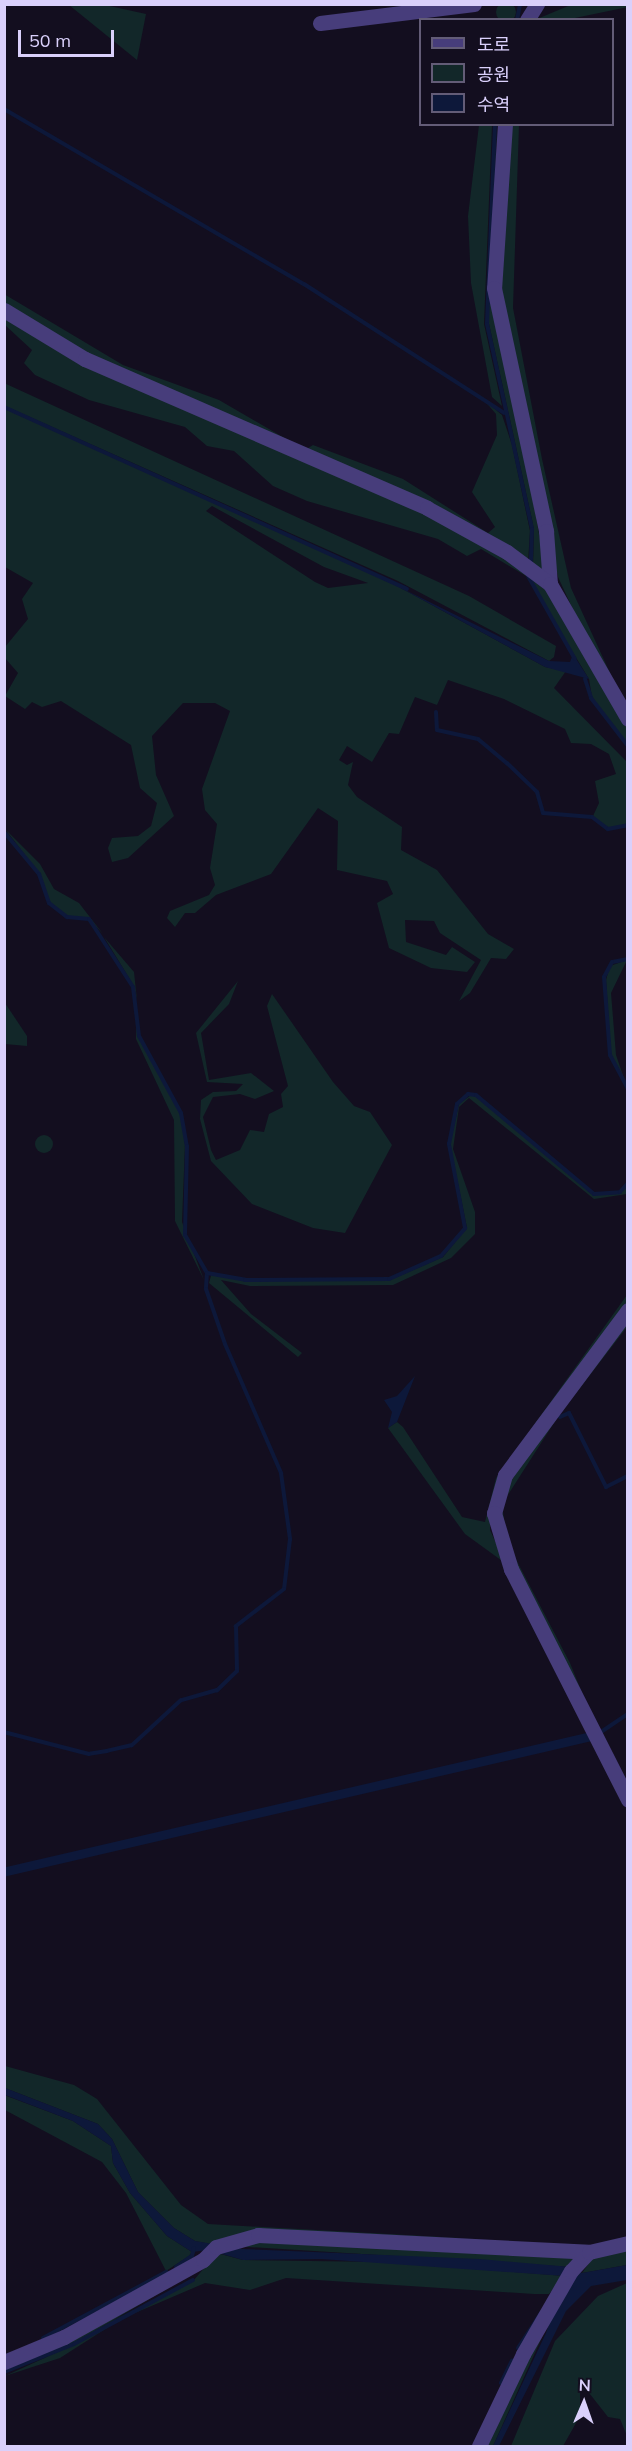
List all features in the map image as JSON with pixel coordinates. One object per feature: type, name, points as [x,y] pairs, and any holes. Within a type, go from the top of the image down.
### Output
[{"type":"street","points":[[320,23],[474,4]]},
{"type":"street","points":[[528,18],[537,4]]},
{"type":"street","points":[[505,126],[494,288],[546,531],[550,584]]},
{"type":"street","points":[[4,310],[84,359],[427,508],[507,552],[550,584],[627,719]]},
{"type":"street","points":[[627,1310],[505,1475],[494,1513],[511,1569],[627,1800]]},
{"type":"street","points":[[4,2362],[64,2337],[203,2260],[216,2247],[258,2235],[589,2252],[627,2243]]},
{"type":"street","points":[[479,2446],[523,2354],[571,2271],[589,2252]]},
{"type":"green space","points":[[502,3],[510,3],[515,8],[514,18],[498,18],[497,16],[497,8]]},
{"type":"green space","points":[[573,4],[627,4],[628,7],[575,18],[539,18]]},
{"type":"green space","points":[[69,5],[105,5],[146,14],[137,60]]},
{"type":"green space","points":[[479,126],[492,126],[484,324],[502,406],[492,397],[471,283],[468,216]]},
{"type":"green space","points":[[497,126],[493,218],[509,366],[546,573],[533,564],[534,529],[489,324],[489,236]]},
{"type":"green space","points":[[509,126],[519,126],[513,308],[542,459],[571,588],[627,710],[600,668],[558,577],[500,288]]},
{"type":"green space","points":[[4,294],[123,365],[219,400],[305,450],[313,445],[403,479],[488,533],[495,527],[472,492],[497,435],[496,414],[483,399],[502,415],[512,445],[530,531],[528,563],[82,352],[5,305]]},
{"type":"green space","points":[[4,312],[27,328],[429,512],[528,571],[526,576],[481,549],[467,556],[438,539],[307,501],[273,486],[234,451],[207,446],[185,427],[89,400],[35,375],[24,363],[32,350],[5,325]]},
{"type":"green space","points":[[4,383],[469,596],[556,646],[554,657],[549,661],[398,581],[5,406]]},
{"type":"green space","points":[[5,409],[262,522],[399,587],[545,667],[566,671],[554,688],[627,762],[627,824],[608,828],[593,816],[599,803],[595,781],[616,774],[609,754],[591,744],[571,743],[565,729],[504,699],[448,680],[437,705],[415,697],[399,734],[389,733],[372,762],[347,746],[339,760],[347,765],[353,762],[348,785],[357,797],[402,827],[401,850],[437,870],[488,934],[514,949],[506,959],[491,958],[470,993],[459,1001],[481,960],[440,933],[434,921],[405,920],[406,942],[446,955],[452,947],[475,962],[467,972],[431,968],[389,948],[377,903],[393,894],[387,881],[337,870],[338,821],[318,808],[271,874],[216,895],[195,913],[185,913],[175,927],[167,918],[170,911],[209,895],[215,885],[210,868],[217,824],[205,810],[202,789],[230,711],[215,703],[183,703],[152,736],[156,775],[174,816],[128,858],[112,862],[108,848],[112,838],[138,836],[151,826],[157,803],[140,788],[131,745],[61,701],[42,707],[32,702],[25,709],[5,696],[18,673],[5,658],[5,647],[28,619],[22,599],[33,583],[5,567]],"holes":[[[212,506],[324,567],[368,583],[328,588],[315,582],[206,511]]]},
{"type":"green space","points":[[532,576],[552,596],[627,726],[627,743],[592,697],[589,679],[532,585]]},
{"type":"green space","points":[[5,829],[40,864],[54,889],[79,903],[103,934],[89,919],[67,916],[50,902],[39,873]]},
{"type":"green space","points":[[104,937],[134,972],[137,1000],[134,986]]},
{"type":"green space","points":[[627,960],[611,993],[616,1055],[627,1087],[611,1054],[606,980],[610,966]]},
{"type":"green space","points":[[238,981],[229,1004],[201,1033],[209,1080],[251,1073],[274,1091],[255,1099],[240,1094],[213,1097],[203,1117],[211,1150],[216,1160],[240,1150],[250,1130],[264,1132],[269,1114],[283,1107],[281,1094],[288,1086],[267,1006],[272,994],[333,1082],[354,1106],[370,1112],[392,1145],[345,1233],[313,1228],[252,1204],[211,1161],[200,1119],[201,1100],[213,1092],[236,1091],[243,1084],[207,1082],[196,1033]]},
{"type":"green space","points":[[5,1003],[27,1036],[27,1046],[5,1044]]},
{"type":"green space","points":[[136,1015],[138,1037],[181,1113],[185,1145],[182,1222],[204,1280],[175,1221],[174,1120],[136,1039]]},
{"type":"green space","points":[[471,1095],[517,1130],[593,1195],[617,1194],[627,1186],[627,1194],[594,1199],[469,1098],[459,1107],[453,1149],[475,1212],[475,1234],[451,1258],[393,1285],[250,1286],[221,1280],[251,1314],[302,1353],[298,1357],[209,1283],[212,1272],[246,1281],[390,1280],[443,1257],[467,1228],[450,1144],[459,1104]]},
{"type":"green space","points":[[44,1135],[50,1138],[53,1144],[50,1150],[44,1153],[38,1150],[35,1144],[38,1138]]},
{"type":"green space","points":[[627,1295],[627,1304],[490,1509],[490,1530],[505,1563],[465,1534],[388,1428],[397,1422],[403,1427],[462,1517],[485,1522],[496,1478]]},
{"type":"green space","points":[[627,1314],[627,1327],[559,1415],[502,1504],[507,1542],[570,1663],[597,1730],[509,1554],[497,1509],[511,1472]]},
{"type":"green space","points":[[5,2066],[74,2085],[97,2099],[181,2205],[208,2224],[478,2239],[326,2232],[216,2245],[195,2241],[174,2228],[138,2192],[112,2139],[98,2124],[5,2088]]},
{"type":"green space","points":[[4,2095],[73,2121],[111,2146],[113,2163],[130,2193],[167,2236],[192,2252],[189,2256],[166,2271],[126,2193],[102,2162],[5,2110]]},
{"type":"green space","points":[[258,2237],[580,2258],[571,2267],[232,2246]]},
{"type":"green space","points":[[627,2246],[627,2265],[582,2273],[592,2259]]},
{"type":"green space","points":[[213,2252],[243,2260],[384,2262],[565,2276],[549,2294],[286,2278],[250,2290],[205,2283],[121,2319],[60,2358],[5,2376],[75,2344],[114,2320],[193,2281],[206,2266],[74,2343],[5,2370],[5,2364]]},
{"type":"green space","points":[[627,2283],[627,2436],[620,2419],[608,2417],[586,2389],[580,2393],[580,2416],[563,2446],[511,2446],[555,2341],[598,2296]]},
{"type":"green space","points":[[552,2315],[493,2446],[482,2446]]},
{"type":"water","points":[[399,587],[549,661],[570,662],[573,654],[589,679],[545,667]]},
{"type":"water","points":[[415,1376],[397,1422],[388,1428],[392,1412],[384,1400],[397,1396]]},
{"type":"water","points":[[591,1732],[593,1741],[4,1877],[4,1868]]},
{"type":"water","points":[[5,2088],[98,2124],[112,2139],[138,2192],[174,2228],[195,2241],[243,2249],[480,2259],[571,2267],[582,2273],[627,2265],[627,2280],[591,2286],[566,2311],[499,2446],[493,2446],[546,2333],[565,2276],[321,2259],[243,2260],[208,2250],[192,2252],[167,2236],[130,2193],[113,2163],[111,2146],[73,2121],[5,2095]]},
{"type":"waterway","points":[[517,18],[520,4]]},
{"type":"waterway","points":[[4,109],[304,284],[504,413]]},
{"type":"waterway","points":[[495,126],[487,324],[532,529],[531,563]]},
{"type":"waterway","points":[[4,407],[407,589]]},
{"type":"waterway","points":[[528,576],[575,659]]},
{"type":"waterway","points":[[585,679],[591,698],[628,746]]},
{"type":"waterway","points":[[436,712],[437,730],[478,739],[537,792],[543,813],[592,817],[608,829],[628,825]]},
{"type":"waterway","points":[[4,832],[39,874],[49,903],[67,917],[89,919],[133,987],[139,1036],[181,1113],[187,1146],[185,1235],[207,1273],[206,1289],[225,1344],[281,1473],[290,1539],[284,1589],[236,1626],[237,1671],[217,1690],[181,1700],[132,1745],[107,1751],[89,1754],[4,1732]]},
{"type":"waterway","points":[[628,959],[612,962],[604,977],[610,1055],[628,1089]]},
{"type":"waterway","points":[[207,1273],[245,1280],[389,1279],[441,1256],[465,1228],[449,1144],[457,1104],[468,1094],[476,1095],[594,1194],[620,1192],[628,1183]]},
{"type":"waterway","points":[[560,1417],[569,1413],[606,1487],[628,1476]]},
{"type":"waterway","points":[[598,1734],[628,1714]]},
{"type":"waterway","points":[[176,2267],[192,2256],[194,2248]]},
{"type":"waterway","points":[[43,2338],[166,2272]]},
{"type":"waterway","points":[[4,2372],[74,2344],[193,2280]]},
{"type":"waterway","points":[[518,2348],[541,2313]]},
{"type":"waterway","points":[[501,2383],[512,2360]]}]
